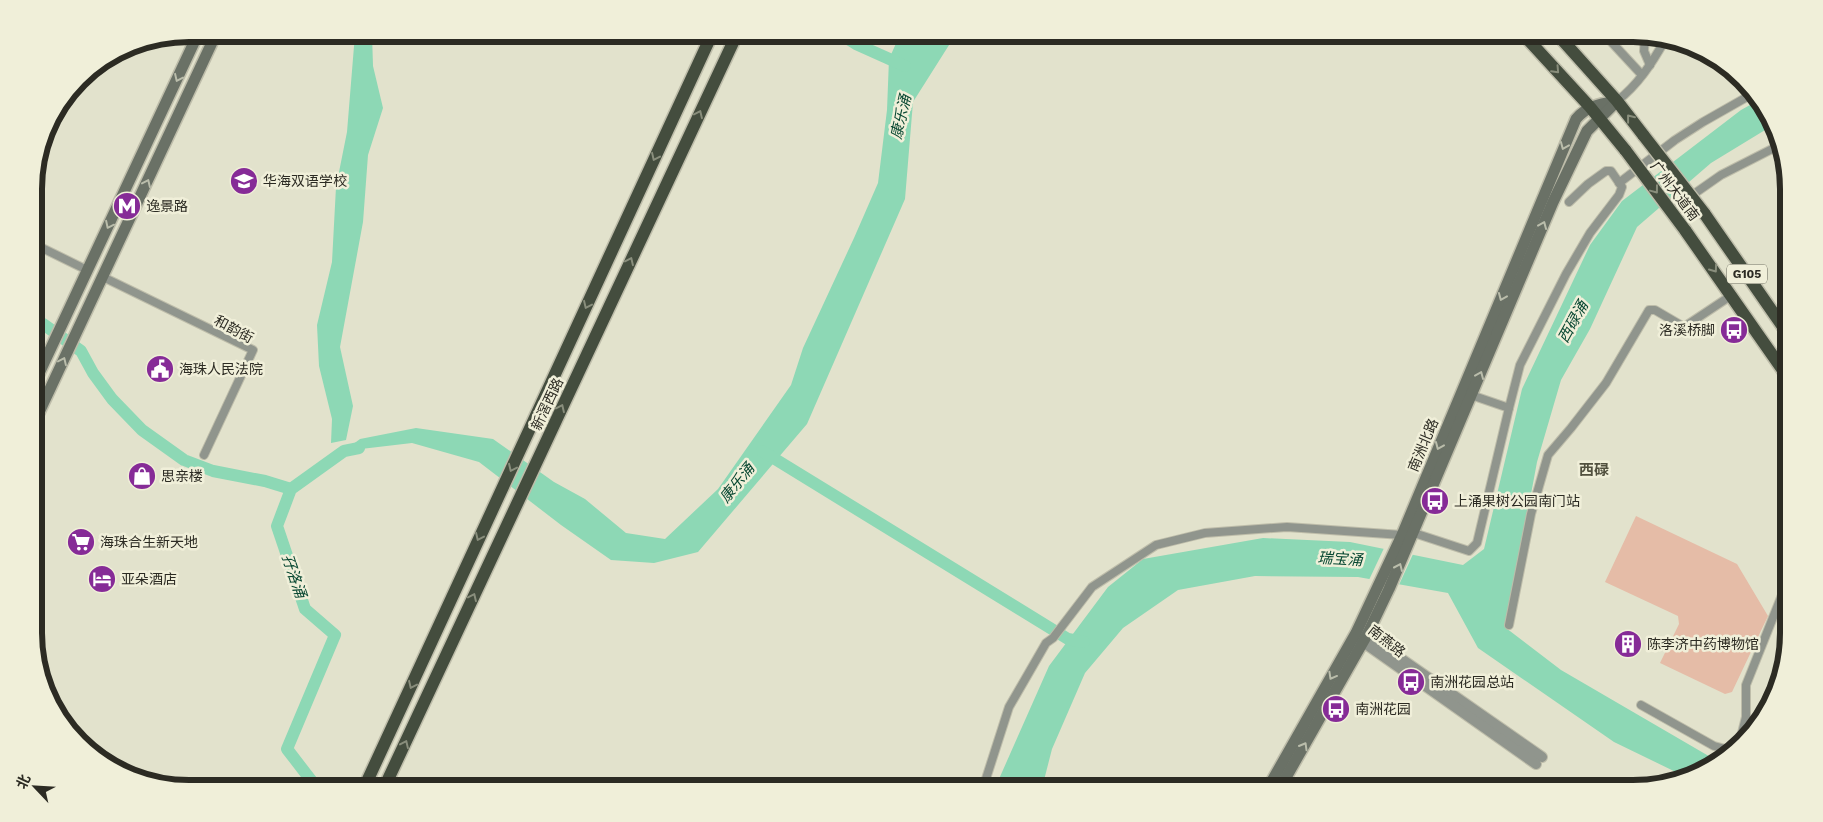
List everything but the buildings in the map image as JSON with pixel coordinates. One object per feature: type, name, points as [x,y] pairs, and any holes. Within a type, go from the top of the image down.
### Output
[{"type":"highway","name":"新滘西路","points":[[368,780],[708,42]]},
{"type":"highway","name":"新滘西路","points":[[388,780],[733,42]]},
{"type":"highway","name":"广州大道南","points":[[1530,42],[1600,118],[1626,151],[1686,230],[1780,367]]},
{"type":"highway","name":"广州大道南","points":[[1564,42],[1617,101],[1691,196],[1780,322]]},
{"type":"main road","points":[[43,364],[194,42]]},
{"type":"main road","points":[[43,405],[212,42]]},
{"type":"main road","points":[[1590,107],[1617,101]]},
{"type":"main road","name":"南洲北路","points":[[1403,541],[1414,533],[1559,189],[1587,131],[1617,101]]},
{"type":"main road","name":"南洲北路","points":[[1285,779],[1362,637],[1564,145],[1576,119],[1581,112],[1590,107]]},
{"type":"main road","name":"南洲北路","points":[[1273,779],[1362,637]]},
{"type":"street","points":[[1611,42],[1642,76]]},
{"type":"street","points":[[1645,43],[1644,51],[1650,65]]},
{"type":"street","points":[[1617,101],[1642,76],[1662,45]]},
{"type":"street","points":[[1619,183],[1696,126],[1747,97]]},
{"type":"street","points":[[1691,196],[1721,175],[1774,148]]},
{"type":"street","points":[[1414,533],[1469,551],[1477,543],[1520,365],[1566,274],[1590,233],[1619,195],[1622,187],[1611,171],[1606,171],[1588,184],[1569,202]]},
{"type":"street","points":[[43,248],[88,270]]},
{"type":"street","name":"和韵街","points":[[103,277],[253,350],[204,456]]},
{"type":"street","points":[[1509,625],[1531,514],[1548,454],[1606,383],[1649,310],[1655,310],[1684,327],[1732,295]]},
{"type":"street","points":[[1472,395],[1510,408]]},
{"type":"street","points":[[985,779],[1009,707],[1046,643],[1053,638],[1092,587],[1156,544],[1205,533],[1287,527],[1403,541]]},
{"type":"street","points":[[1743,730],[1746,717],[1746,685],[1780,600]]},
{"type":"street","name":"南燕路","points":[[1362,637],[1539,760]]},
{"type":"street","points":[[1641,705],[1714,746],[1723,749]]},
{"type":"shaded area","points":[[1636,516],[1737,564],[1768,616],[1732,692],[1725,694],[1660,663],[1679,624],[1678,616],[1605,582]]},
{"type":"water","points":[[354,42],[372,42],[373,66],[383,108],[368,155],[363,222],[340,347],[353,406],[346,440],[331,443],[332,419],[319,366],[317,325],[332,262],[336,187],[347,132]]},
{"type":"water","name":"康乐涌","points":[[897,42],[951,42],[913,102],[905,199],[807,424],[698,552],[654,563],[611,560],[561,525],[479,462],[412,443],[344,451],[360,439],[416,428],[493,439],[554,482],[585,499],[626,533],[665,539],[718,489],[791,385],[803,348],[878,183],[887,110],[889,59]]},
{"type":"water","points":[[1752,104],[1767,129],[1711,163],[1637,227],[1590,329],[1561,380],[1537,462],[1506,628],[1561,670],[1711,757],[1677,773],[1614,742],[1478,648],[1448,593],[1358,577],[1255,576],[1178,590],[1123,628],[1085,673],[1052,749],[1044,779],[999,779],[1049,666],[1108,587],[1143,559],[1263,538],[1350,542],[1463,565],[1484,549],[1522,389],[1590,245],[1622,201],[1741,110]]},
{"type":"pier","points":[[1385,546],[1414,552],[1398,587],[1368,582]]},
{"type":"waterway","points":[[853,42],[905,66]]},
{"type":"waterway","points":[[43,324],[81,351],[93,373],[112,399],[142,430],[184,460],[213,471],[265,481],[291,489]]},
{"type":"waterway","name":"孖洛涌","points":[[311,780],[287,749],[335,635],[305,609],[277,526],[291,489],[344,451],[359,448]]},
{"type":"waterway","points":[[762,451],[1068,639],[1084,642]]},
{"type":"place","name":"华海双语学校","points":[[244,181]]},
{"type":"place","name":"逸景路","points":[[127,206]]},
{"type":"place","name":"洛溪桥脚","points":[[1734,330]]},
{"type":"place","name":"海珠人民法院","points":[[160,369]]},
{"type":"place","name":"思亲楼","points":[[142,476]]},
{"type":"place","name":"上涌果树公园南门站","points":[[1435,501]]},
{"type":"place","name":"海珠合生新天地","points":[[81,542]]},
{"type":"place","name":"亚朵酒店","points":[[102,579]]},
{"type":"place","name":"陈李济中药博物馆","points":[[1628,644]]},
{"type":"place","name":"南洲花园总站","points":[[1411,682]]},
{"type":"place","name":"南洲花园","points":[[1336,709]]},
{"type":"district","name":"西碌","points":[[1594,470]]},
{"type":"water label","name":"西碌涌","points":[[1573,322]]},
{"type":"water label","name":"瑞宝涌","points":[[1340,559]]}]
